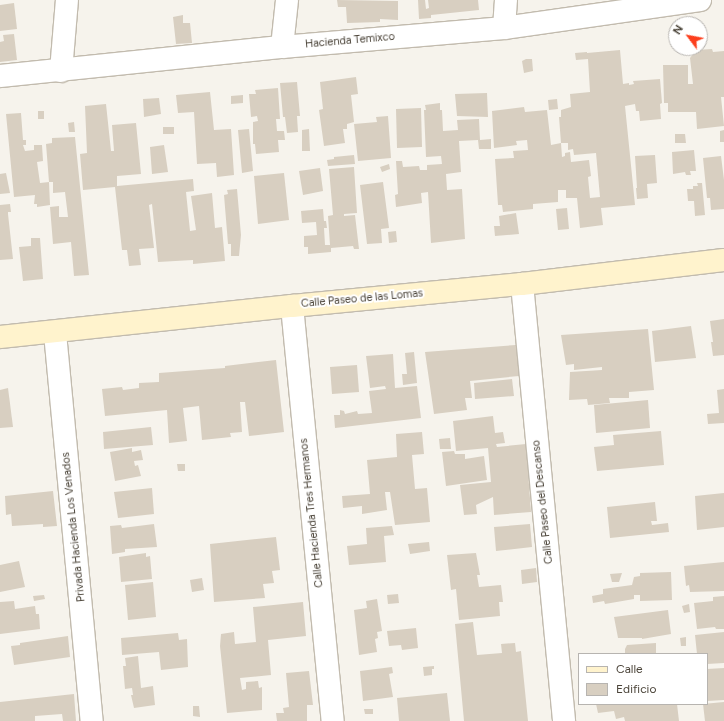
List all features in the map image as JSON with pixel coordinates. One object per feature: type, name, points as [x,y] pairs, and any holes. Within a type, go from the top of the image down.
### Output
[{"type":"main road","name":"Calle Paseo de las Lomas","points":[[0,337],[292,306],[522,284],[724,260]]},
{"type":"street","points":[[61,71],[67,0]]},
{"type":"street","points":[[282,47],[287,0]]},
{"type":"street","points":[[504,28],[506,0]]},
{"type":"street","name":"Hacienda Temixco","points":[[0,76],[61,71],[282,47],[504,28],[700,0]]},
{"type":"street","name":"Calle Paseo del Descanso","points":[[522,284],[564,721]]},
{"type":"street","name":"Calle Hacienda Tres Hermanos","points":[[292,306],[333,721]]},
{"type":"street","name":"Privada Hacienda Los Venados","points":[[55,332],[92,721]]},
{"type":"building","points":[[337,0],[398,1],[398,20],[380,19],[380,22],[347,23],[346,7],[338,7]]},
{"type":"building","points":[[418,0],[425,0],[426,9],[429,8],[428,0],[478,0],[479,10],[431,15],[431,18],[419,19]]},
{"type":"building","points":[[14,3],[17,29],[0,31],[0,5]]},
{"type":"building","points":[[183,15],[183,23],[190,23],[192,43],[176,44],[173,17]]},
{"type":"building","points":[[14,34],[17,60],[0,62],[0,42],[4,41],[3,35]]},
{"type":"building","points":[[708,49],[712,49],[713,52],[724,51],[724,97],[721,97],[724,126],[697,129],[696,112],[668,112],[668,103],[664,103],[663,65],[688,65],[688,84],[693,84],[690,58],[692,56],[708,56]]},
{"type":"building","points":[[620,50],[623,84],[629,83],[629,85],[634,84],[633,81],[660,79],[662,103],[660,104],[661,119],[640,121],[639,111],[636,111],[635,104],[625,106],[635,205],[601,208],[603,225],[580,228],[577,198],[566,198],[566,190],[558,190],[558,202],[533,204],[533,209],[503,212],[502,205],[498,205],[495,159],[514,158],[513,151],[528,150],[527,140],[516,141],[517,145],[494,148],[492,111],[524,107],[525,112],[547,110],[551,145],[561,143],[559,117],[561,117],[561,110],[571,107],[570,94],[590,92],[588,59],[576,60],[575,53]],"holes":[[[561,143],[568,143],[568,150],[573,149],[574,155],[596,153],[600,197],[590,198],[588,177],[591,176],[589,160],[571,162],[570,152],[565,153],[565,156],[562,157]]]},
{"type":"building","points":[[532,59],[533,71],[524,73],[522,61]]},
{"type":"building","points":[[356,77],[358,94],[351,95],[354,122],[347,124],[347,129],[343,129],[345,143],[324,146],[319,110],[323,109],[320,82]]},
{"type":"building","points":[[297,82],[300,116],[297,116],[298,132],[287,133],[285,117],[283,117],[280,83]]},
{"type":"building","points":[[278,88],[280,119],[276,119],[277,131],[284,131],[285,140],[278,140],[279,152],[256,154],[255,144],[253,144],[253,122],[258,121],[257,116],[251,117],[249,94],[256,94],[255,90]]},
{"type":"building","points":[[210,92],[214,130],[231,129],[234,175],[217,177],[216,163],[197,164],[194,112],[178,113],[176,95]]},
{"type":"building","points":[[487,93],[488,117],[457,116],[455,94]]},
{"type":"building","points":[[243,95],[243,103],[231,104],[231,96]]},
{"type":"building","points":[[159,98],[161,114],[144,117],[143,99]]},
{"type":"building","points":[[557,99],[558,109],[549,110],[548,100]]},
{"type":"building","points":[[440,103],[440,110],[442,110],[443,131],[458,130],[457,120],[479,119],[480,140],[491,139],[491,149],[479,149],[478,140],[459,141],[461,172],[446,174],[447,190],[462,189],[465,239],[431,243],[428,192],[421,193],[422,203],[396,207],[395,195],[398,194],[396,161],[402,161],[403,167],[419,166],[420,170],[427,170],[427,165],[442,164],[441,156],[426,157],[424,110],[426,110],[425,105]]},
{"type":"building","points":[[106,104],[111,151],[114,151],[112,125],[136,123],[141,174],[117,176],[117,186],[193,179],[194,191],[186,192],[190,231],[196,230],[191,196],[212,193],[215,228],[222,227],[225,261],[193,264],[193,260],[158,262],[152,204],[149,205],[154,248],[139,249],[141,265],[129,266],[127,250],[122,250],[115,187],[83,190],[80,154],[87,153],[85,106]]},
{"type":"building","points":[[421,108],[422,147],[397,148],[396,109]]},
{"type":"building","points":[[38,111],[44,111],[44,119],[38,119]]},
{"type":"building","points":[[21,113],[23,140],[26,140],[26,145],[23,145],[25,151],[34,150],[34,145],[42,145],[43,161],[37,162],[40,183],[49,182],[50,205],[37,207],[37,204],[34,204],[35,195],[14,197],[6,114]]},
{"type":"building","points":[[388,116],[391,158],[358,161],[354,124],[377,122],[376,117]]},
{"type":"building","points":[[74,122],[75,132],[69,132],[68,123]]},
{"type":"building","points":[[163,127],[174,127],[174,134],[163,134]]},
{"type":"building","points":[[249,129],[253,171],[242,173],[238,130]]},
{"type":"building","points":[[309,129],[310,151],[302,151],[302,130]]},
{"type":"building","points":[[724,130],[724,142],[720,142],[720,131]]},
{"type":"building","points":[[675,134],[685,134],[686,143],[675,143]]},
{"type":"building","points":[[75,137],[89,275],[74,276],[71,242],[53,244],[50,207],[59,206],[59,217],[68,217],[65,192],[53,193],[53,182],[49,182],[46,144],[52,143],[52,138]]},
{"type":"building","points":[[164,145],[168,172],[152,174],[150,147]]},
{"type":"building","points":[[694,150],[696,171],[690,171],[691,175],[686,175],[685,172],[673,174],[672,152]]},
{"type":"building","points":[[354,155],[355,164],[328,166],[327,160],[334,159],[334,157]]},
{"type":"building","points":[[655,155],[657,183],[647,184],[648,198],[637,199],[635,156]]},
{"type":"building","points":[[721,156],[724,180],[724,209],[711,210],[710,198],[707,198],[703,158]]},
{"type":"building","points":[[389,164],[390,169],[382,172],[380,167]]},
{"type":"building","points":[[354,167],[357,213],[344,214],[344,216],[355,215],[359,249],[354,249],[353,246],[331,248],[331,252],[308,254],[308,247],[304,247],[304,236],[317,235],[316,222],[302,223],[301,211],[323,209],[324,221],[326,221],[327,228],[324,228],[325,245],[330,245],[328,216],[333,215],[329,169]]},
{"type":"building","points":[[320,168],[323,191],[303,195],[299,171]]},
{"type":"building","points":[[6,173],[10,193],[0,194],[0,174]]},
{"type":"building","points":[[284,173],[289,220],[258,224],[254,176]]},
{"type":"building","points":[[383,182],[389,228],[381,229],[382,243],[367,244],[360,185]]},
{"type":"building","points":[[697,183],[702,183],[705,215],[695,216],[694,201],[688,201],[687,189],[693,189],[693,186],[698,186]]},
{"type":"building","points":[[237,189],[241,235],[239,256],[231,256],[231,244],[228,244],[224,195],[228,194],[227,190]]},
{"type":"building","points":[[10,204],[11,212],[8,212],[8,214],[13,259],[0,260],[0,205]]},
{"type":"building","points":[[567,208],[569,229],[558,230],[556,209]]},
{"type":"building","points":[[516,213],[519,234],[495,236],[494,226],[500,226],[499,216]]},
{"type":"building","points":[[396,231],[397,242],[389,243],[388,232]]},
{"type":"building","points":[[31,238],[40,238],[43,279],[23,281],[19,247],[31,246]]},
{"type":"building","points":[[724,319],[724,355],[713,356],[710,321]]},
{"type":"building","points":[[691,326],[696,358],[655,362],[652,331]]},
{"type":"building","points":[[648,329],[654,390],[629,392],[629,398],[609,398],[610,403],[588,405],[587,399],[569,400],[570,372],[602,370],[602,367],[574,370],[574,364],[566,365],[561,335]]},
{"type":"building","points":[[516,345],[519,376],[470,381],[472,398],[465,398],[467,410],[434,414],[425,352]]},
{"type":"building","points":[[414,352],[417,383],[403,385],[402,374],[407,374],[405,353]]},
{"type":"building","points":[[393,354],[395,388],[417,386],[421,418],[335,428],[334,415],[340,415],[340,410],[344,411],[345,414],[357,411],[358,414],[372,413],[369,391],[386,389],[385,386],[370,388],[366,356]]},
{"type":"building","points":[[276,360],[284,432],[249,436],[245,402],[240,402],[242,432],[230,433],[231,437],[202,440],[199,406],[183,408],[187,441],[169,443],[167,410],[105,416],[102,389],[122,387],[123,390],[139,388],[139,383],[159,382],[159,373],[225,368],[225,366]]},
{"type":"building","points":[[357,365],[359,392],[332,394],[330,367]]},
{"type":"building","points":[[512,379],[514,396],[475,399],[474,383]]},
{"type":"building","points":[[8,388],[13,427],[0,428],[0,390]]},
{"type":"building","points":[[724,389],[724,423],[708,424],[707,414],[719,413],[717,390]]},
{"type":"building","points":[[648,400],[650,428],[596,433],[594,405]]},
{"type":"building","points":[[493,416],[495,433],[503,432],[505,443],[496,444],[497,447],[526,444],[531,512],[494,515],[493,497],[476,505],[477,514],[464,515],[460,485],[491,482],[488,448],[456,451],[453,421]]},
{"type":"building","points":[[151,427],[153,445],[104,449],[103,432]]},
{"type":"building","points":[[661,431],[664,465],[597,471],[594,447],[614,445],[613,435]]},
{"type":"building","points":[[422,432],[424,454],[412,455],[415,489],[427,488],[430,522],[395,525],[390,492],[385,492],[387,510],[362,514],[362,506],[343,508],[342,496],[370,494],[367,460],[397,457],[396,434]]},
{"type":"building","points":[[450,438],[451,449],[440,449],[439,439]]},
{"type":"building","points":[[132,448],[132,452],[141,450],[143,460],[134,461],[135,466],[138,465],[141,476],[115,481],[110,452]]},
{"type":"building","points":[[454,451],[455,454],[465,454],[465,459],[484,456],[487,480],[446,486],[442,452]]},
{"type":"building","points":[[177,464],[185,464],[185,471],[178,471]]},
{"type":"building","points":[[152,488],[154,514],[118,518],[114,492]]},
{"type":"building","points":[[53,491],[57,526],[43,527],[43,524],[12,526],[11,514],[6,515],[5,496]]},
{"type":"building","points":[[724,493],[724,527],[697,530],[695,496]]},
{"type":"building","points":[[655,502],[657,521],[651,521],[652,525],[668,523],[669,532],[610,538],[607,507]]},
{"type":"building","points":[[154,524],[157,547],[125,549],[125,552],[112,554],[110,526],[121,525],[122,528]]},
{"type":"building","points":[[530,524],[532,547],[496,551],[494,527]]},
{"type":"building","points":[[392,526],[394,535],[384,536],[386,562],[349,565],[347,546],[367,544],[366,528]]},
{"type":"building","points":[[276,537],[280,570],[272,571],[274,583],[263,584],[265,598],[214,602],[210,544]]},
{"type":"building","points":[[429,542],[430,551],[410,554],[408,544]]},
{"type":"building","points":[[146,553],[146,557],[150,556],[152,579],[121,582],[119,557]]},
{"type":"building","points":[[476,553],[480,575],[477,575],[479,587],[501,585],[503,602],[499,602],[500,616],[459,620],[456,589],[451,590],[447,555]]},
{"type":"building","points":[[19,561],[25,587],[0,592],[0,565]]},
{"type":"building","points":[[724,562],[724,591],[690,592],[689,585],[686,586],[684,566]]},
{"type":"building","points":[[536,568],[537,582],[522,584],[521,570]]},
{"type":"building","points":[[671,572],[672,600],[640,601],[640,595],[634,595],[634,599],[605,604],[604,601],[593,603],[592,596],[603,594],[603,589],[632,585],[634,577],[640,576],[640,573]]},
{"type":"building","points":[[622,573],[619,582],[612,582],[610,574]]},
{"type":"building","points":[[202,578],[204,590],[192,592],[190,580]]},
{"type":"building","points":[[153,582],[156,617],[128,620],[125,585]]},
{"type":"building","points":[[398,594],[399,603],[388,604],[387,595]]},
{"type":"building","points":[[44,595],[45,599],[34,601],[33,596]]},
{"type":"building","points":[[724,596],[724,629],[716,629],[715,627],[697,629],[694,603],[713,601],[713,597]]},
{"type":"building","points":[[377,599],[382,631],[377,632],[378,638],[375,639],[377,652],[359,655],[354,610],[367,608],[366,601]]},
{"type":"building","points":[[14,601],[15,609],[35,606],[36,614],[39,614],[40,629],[0,634],[0,602]]},
{"type":"building","points":[[303,602],[306,636],[268,640],[271,675],[240,678],[242,690],[246,689],[246,682],[258,681],[259,688],[262,687],[262,710],[227,713],[220,646],[221,634],[234,632],[235,644],[256,642],[253,607]]},
{"type":"building","points":[[689,604],[690,612],[684,613],[682,606]]},
{"type":"building","points":[[668,610],[671,634],[642,639],[618,638],[614,617]]},
{"type":"building","points":[[473,622],[477,655],[502,653],[501,644],[515,643],[516,652],[521,651],[528,721],[464,721],[455,624]]},
{"type":"building","points":[[416,628],[418,648],[402,650],[401,645],[389,646],[387,631]]},
{"type":"building","points":[[724,632],[724,663],[708,664],[708,653],[697,653],[695,635]]},
{"type":"building","points":[[178,633],[179,640],[187,639],[188,667],[161,670],[159,652],[122,655],[121,638]]},
{"type":"building","points":[[68,636],[70,657],[14,665],[11,646],[20,645],[20,643]]},
{"type":"building","points":[[686,637],[686,646],[681,646],[680,638]]},
{"type":"building","points":[[656,643],[656,653],[625,653],[627,645]]},
{"type":"building","points":[[138,656],[141,688],[153,686],[155,705],[134,708],[131,695],[133,695],[132,688],[125,689],[123,666],[126,666],[125,658]]},
{"type":"building","points":[[434,666],[434,669],[432,669],[432,675],[424,676],[423,667]]},
{"type":"building","points":[[392,667],[393,673],[389,674],[393,697],[363,701],[360,671]]},
{"type":"building","points":[[724,668],[724,700],[708,701],[708,669]]},
{"type":"building","points":[[309,671],[313,705],[307,705],[307,721],[277,721],[276,713],[284,713],[283,708],[289,707],[286,673]]},
{"type":"building","points":[[447,693],[450,721],[399,721],[397,698]]},
{"type":"building","points":[[74,694],[76,721],[63,721],[62,714],[35,716],[35,721],[0,721],[0,702]]},
{"type":"building","points":[[724,702],[724,721],[705,721],[703,705],[708,705],[708,704]]},
{"type":"building","points":[[596,705],[677,705],[679,721],[625,721],[624,717],[616,719],[614,711],[598,713]]},
{"type":"building","points":[[193,706],[199,706],[200,717],[193,716]]},
{"type":"building","points":[[364,709],[373,709],[373,714],[365,714]]}]
